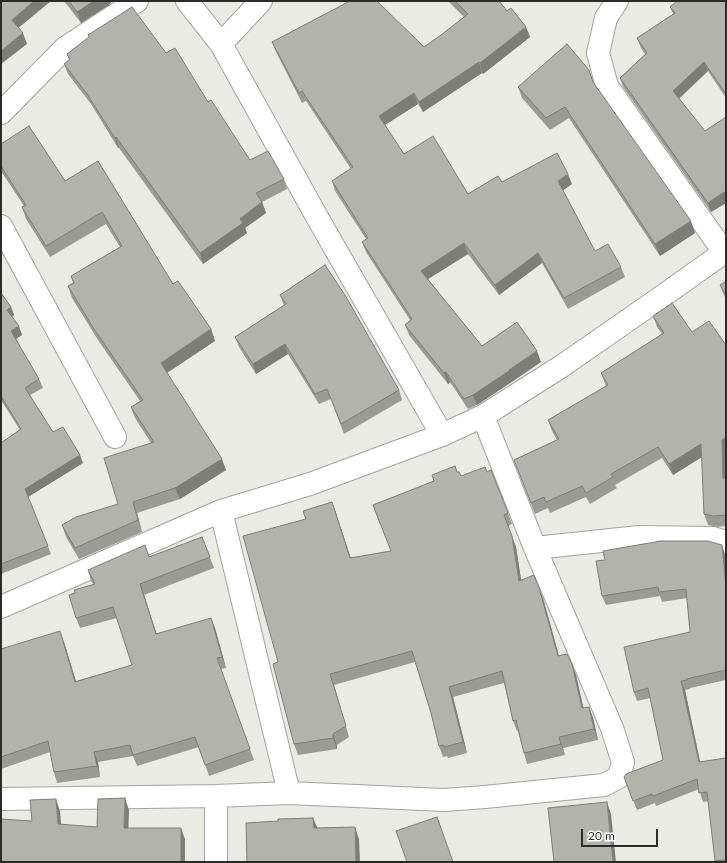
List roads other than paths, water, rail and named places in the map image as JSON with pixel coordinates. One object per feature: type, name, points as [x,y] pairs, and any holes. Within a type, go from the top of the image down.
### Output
[{"type":"street","points":[[1,113],[65,48],[137,1]]},
{"type":"street","points":[[187,1],[221,44],[321,224],[442,435]]},
{"type":"street","points":[[221,44],[261,1]]},
{"type":"street","points":[[1,607],[221,511],[310,484],[442,435],[483,416],[562,366],[725,252],[607,86],[598,52],[606,18],[617,1]]},
{"type":"street","points":[[1,226],[116,437]]},
{"type":"street","points":[[1,799],[289,794],[444,800],[604,785],[619,777],[623,762],[612,728],[535,548],[483,416]]},
{"type":"street","points":[[221,511],[289,794]]},
{"type":"street","points":[[535,548],[639,537],[713,538],[726,542]]},
{"type":"street","points":[[216,796],[216,862]]}]
